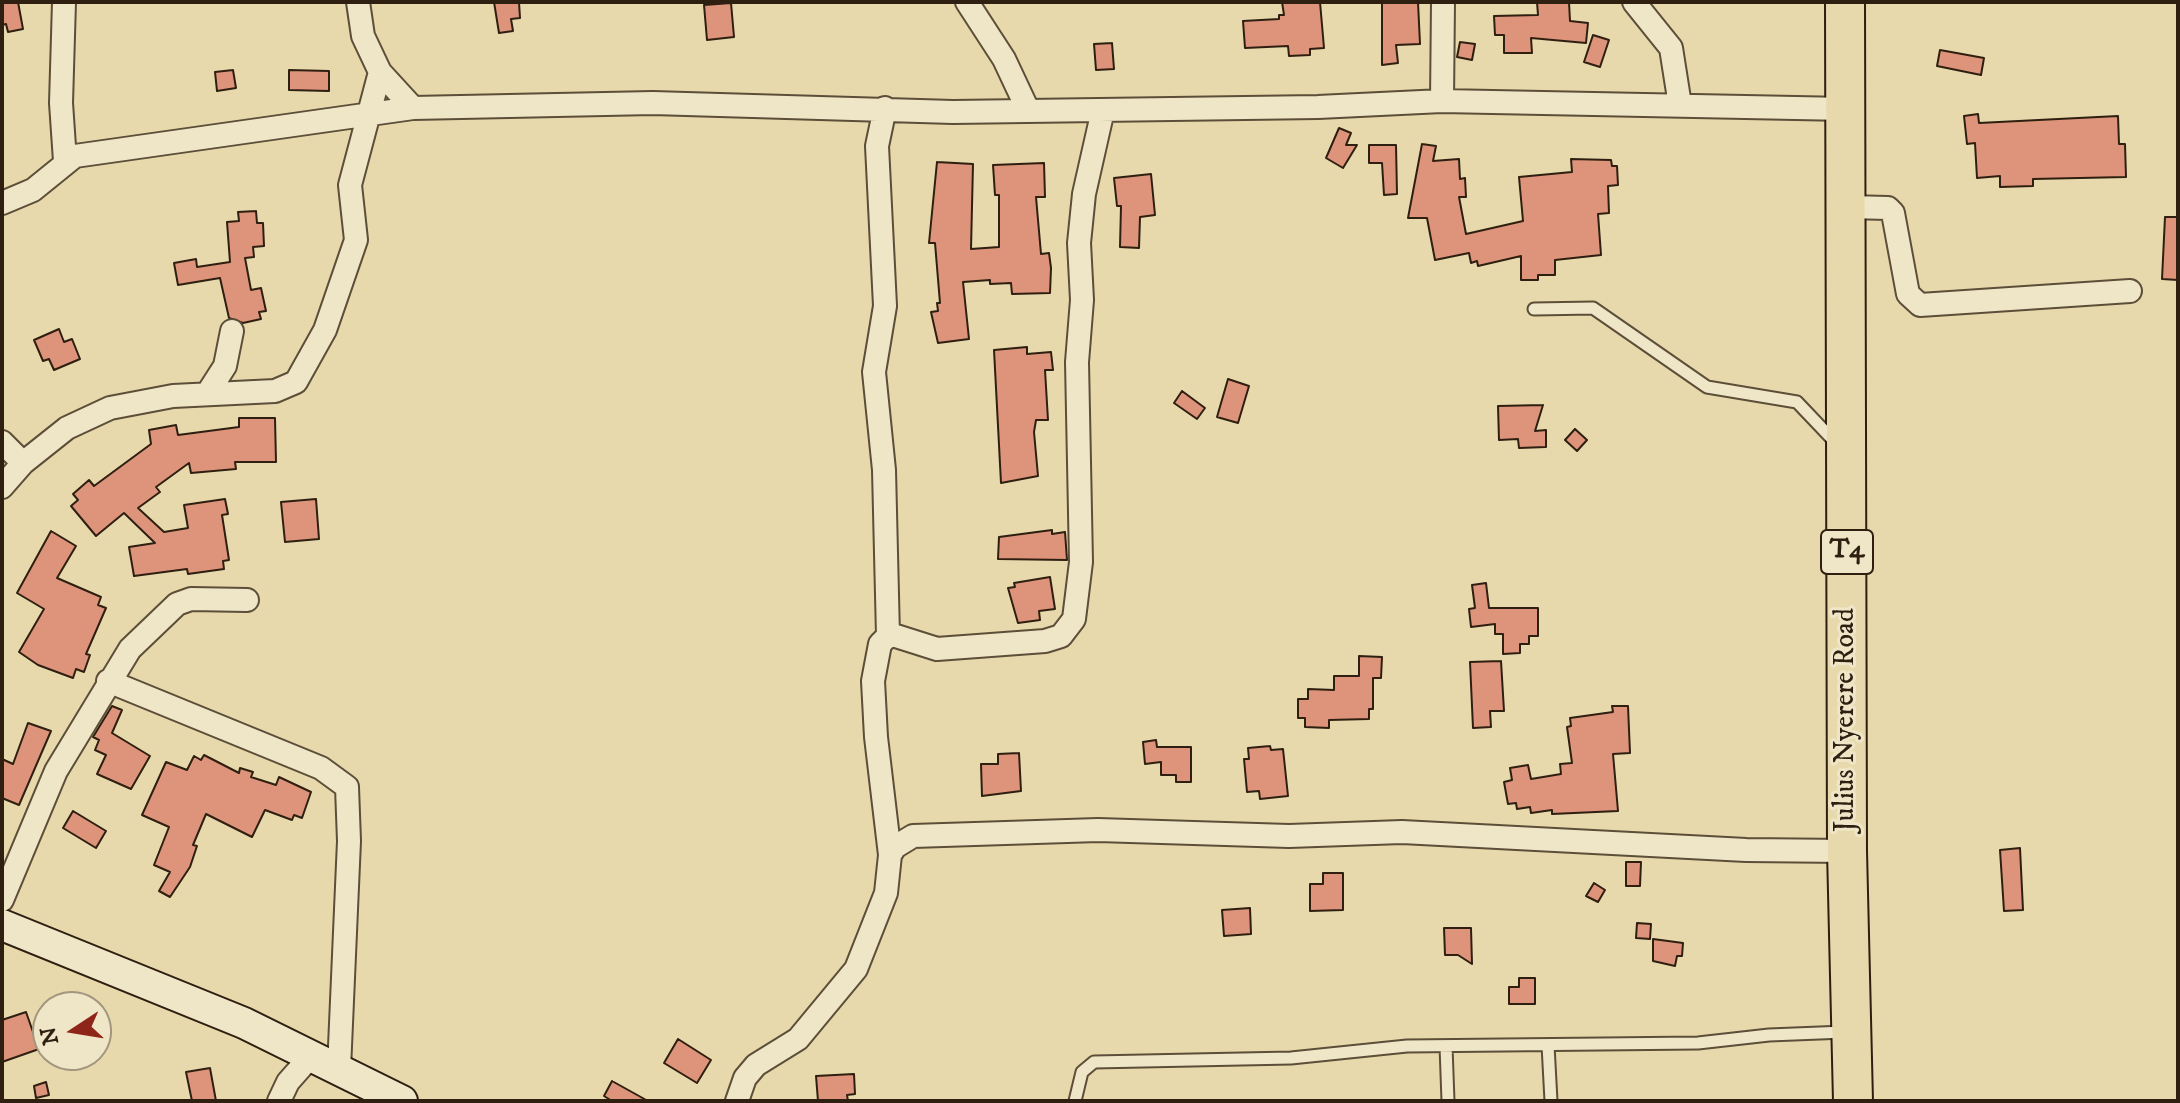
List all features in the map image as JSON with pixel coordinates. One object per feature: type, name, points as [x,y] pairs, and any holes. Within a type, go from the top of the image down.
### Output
[{"type":"highway","name":"Julius Nyerere Road","points":[[1845,2],[1848,207],[1847,851],[1854,1032],[1853,1101]]},
{"type":"main road","points":[[2,925],[186,998],[402,1101]]},
{"type":"street","points":[[64,2],[61,103],[65,161]]},
{"type":"street","points":[[358,2],[363,36],[380,72],[413,108]]},
{"type":"street","points":[[967,2],[1004,59],[1027,108]]},
{"type":"street","points":[[1442,101],[1443,2]]},
{"type":"street","points":[[1634,2],[1671,48],[1680,105]]},
{"type":"street","points":[[2,487],[23,463],[67,428],[110,408],[143,399],[285,388],[296,382],[312,356],[356,240],[350,185],[380,72]]},
{"type":"street","points":[[2,203],[54,177],[65,161],[90,153],[128,151],[413,108],[653,103],[953,112],[1027,108],[1318,107],[1442,101],[1846,109]]},
{"type":"street","points":[[737,1101],[745,1078],[756,1065],[798,1039],[856,969],[886,893],[890,855],[876,737],[873,681],[880,644],[888,636],[884,470],[874,372],[885,306],[877,146],[885,108]]},
{"type":"street","points":[[888,636],[937,649],[1045,641],[1061,636],[1074,619],[1081,562],[1079,243],[1084,194],[1103,110]]},
{"type":"street","points":[[1848,207],[1888,208],[1893,213],[1908,294],[1920,305],[2130,291]]},
{"type":"street","points":[[207,394],[225,366],[232,331]]},
{"type":"street","points":[[2,442],[23,463]]},
{"type":"street","points":[[2,900],[43,797],[108,681],[130,649],[177,604],[191,599],[247,600]]},
{"type":"street","points":[[108,681],[321,768],[347,787],[349,841],[339,1069]]},
{"type":"street","points":[[886,811],[926,833]]},
{"type":"street","points":[[890,855],[904,841],[926,833],[1098,830],[1289,836],[1402,832],[1746,850],[1847,851]]},
{"type":"street","points":[[279,1101],[288,1082],[311,1056]]},
{"type":"lane","points":[[1534,309],[1593,308],[1707,387],[1797,402],[1847,455]]},
{"type":"lane","points":[[1075,1101],[1082,1072],[1094,1062],[1291,1058],[1407,1046],[1698,1043],[1769,1035],[1854,1032]]},
{"type":"lane","points":[[1548,1045],[1551,1101]]},
{"type":"lane","points":[[1446,1046],[1448,1101]]},
{"type":"building","points":[[2,2],[18,2],[23,29],[8,32],[6,24],[2,25]]},
{"type":"building","points":[[494,2],[519,2],[520,18],[511,19],[513,31],[499,33]]},
{"type":"building","points":[[1282,2],[1320,2],[1324,48],[1310,49],[1310,55],[1289,56],[1288,46],[1245,48],[1243,21],[1279,19],[1279,15],[1284,15]]},
{"type":"building","points":[[1382,2],[1418,2],[1420,44],[1396,45],[1398,63],[1382,65]]},
{"type":"building","points":[[1537,2],[1569,2],[1570,21],[1588,23],[1586,43],[1531,38],[1532,53],[1504,53],[1504,35],[1495,35],[1494,16],[1538,15]]},
{"type":"building","points":[[731,3],[734,37],[707,40],[704,5]]},
{"type":"building","points":[[1593,35],[1609,40],[1600,67],[1584,62]]},
{"type":"building","points":[[1460,42],[1475,44],[1472,60],[1457,57]]},
{"type":"building","points":[[1112,43],[1114,69],[1096,70],[1094,44]]},
{"type":"building","points":[[1940,50],[1984,58],[1981,75],[1937,66]]},
{"type":"building","points":[[233,70],[236,88],[217,91],[215,72]]},
{"type":"building","points":[[289,70],[329,71],[329,91],[289,90]]},
{"type":"building","points":[[1978,114],[1979,123],[2118,116],[2119,144],[2125,144],[2126,177],[2033,179],[2033,186],[2000,187],[2000,176],[1977,178],[1975,143],[1967,144],[1964,116]]},
{"type":"building","points":[[1339,128],[1351,133],[1346,145],[1357,145],[1343,168],[1326,158]]},
{"type":"building","points":[[1422,144],[1436,146],[1433,161],[1459,159],[1460,179],[1465,178],[1466,197],[1459,197],[1466,234],[1523,221],[1519,177],[1572,172],[1571,159],[1611,160],[1612,166],[1617,166],[1618,185],[1608,186],[1609,213],[1598,214],[1601,255],[1555,260],[1555,275],[1538,275],[1538,280],[1521,280],[1521,256],[1478,266],[1477,261],[1471,263],[1469,253],[1435,260],[1427,218],[1408,218]]},
{"type":"building","points":[[1369,145],[1396,145],[1397,194],[1384,195],[1382,163],[1369,163]]},
{"type":"building","points":[[937,162],[973,164],[971,249],[999,247],[999,195],[995,195],[993,165],[1044,163],[1045,197],[1036,197],[1041,254],[1049,253],[1051,268],[1050,293],[1012,294],[1011,283],[990,284],[990,280],[963,282],[969,339],[938,343],[931,312],[938,311],[937,303],[940,303],[935,243],[929,243]]},
{"type":"building","points":[[1151,174],[1155,215],[1140,217],[1139,248],[1120,247],[1121,206],[1117,206],[1114,178]]},
{"type":"building","points":[[256,211],[257,223],[263,223],[264,246],[253,247],[254,257],[245,258],[251,290],[261,288],[266,311],[259,312],[261,319],[243,323],[229,318],[220,278],[178,285],[174,263],[196,259],[197,267],[230,262],[227,222],[239,221],[238,212]]},
{"type":"building","points":[[2165,217],[2178,217],[2178,280],[2162,279]]},
{"type":"building","points":[[59,329],[64,342],[72,339],[80,359],[54,370],[49,359],[43,361],[34,340]]},
{"type":"building","points":[[1027,347],[1027,354],[1051,352],[1053,370],[1045,370],[1048,420],[1036,420],[1034,432],[1038,476],[1001,483],[994,350]]},
{"type":"building","points":[[1228,379],[1249,386],[1238,423],[1217,417]]},
{"type":"building","points":[[1182,391],[1205,408],[1197,419],[1174,403]]},
{"type":"building","points":[[1543,405],[1535,431],[1546,430],[1546,447],[1519,448],[1518,439],[1499,440],[1498,406]]},
{"type":"building","points":[[239,418],[275,418],[276,462],[235,462],[236,469],[191,473],[189,463],[156,487],[160,492],[138,508],[164,532],[188,528],[184,505],[225,499],[228,514],[222,515],[229,560],[223,561],[224,569],[188,574],[187,569],[134,576],[129,547],[155,543],[124,513],[96,536],[71,506],[78,500],[73,494],[89,480],[94,486],[151,444],[149,430],[176,425],[178,435],[239,427]]},
{"type":"building","points":[[1575,429],[1587,440],[1577,451],[1565,440]]},
{"type":"building","points":[[316,499],[319,539],[285,542],[281,502]]},
{"type":"building","points":[[1052,530],[1052,534],[1065,532],[1067,560],[998,559],[999,537]]},
{"type":"building","points":[[51,531],[76,546],[57,578],[101,597],[98,605],[106,608],[86,654],[90,655],[84,672],[76,669],[73,678],[38,665],[19,652],[44,609],[17,593]]},
{"type":"building","points":[[1050,577],[1055,609],[1039,611],[1040,620],[1018,623],[1008,588],[1015,587],[1014,583]]},
{"type":"building","points":[[1486,583],[1489,608],[1538,608],[1538,636],[1529,636],[1529,644],[1520,644],[1520,653],[1503,654],[1503,634],[1495,634],[1495,624],[1471,627],[1469,609],[1475,608],[1472,585]]},
{"type":"building","points":[[1359,656],[1382,657],[1381,678],[1373,678],[1373,709],[1369,709],[1369,719],[1329,720],[1329,728],[1305,727],[1305,718],[1298,718],[1298,699],[1308,699],[1308,689],[1334,690],[1334,676],[1359,676]]},
{"type":"building","points":[[1501,661],[1504,711],[1490,711],[1491,727],[1473,728],[1470,662]]},
{"type":"building","points":[[112,706],[122,710],[112,733],[150,756],[131,789],[97,774],[106,755],[95,750],[99,740],[93,737]]},
{"type":"building","points":[[1612,706],[1628,706],[1630,753],[1613,754],[1618,811],[1552,814],[1552,810],[1531,813],[1530,807],[1517,809],[1516,803],[1508,804],[1504,782],[1512,780],[1510,768],[1528,765],[1531,779],[1561,774],[1560,764],[1572,763],[1567,727],[1571,726],[1570,718],[1613,712]]},
{"type":"building","points":[[28,723],[51,731],[19,805],[2,798],[2,759],[13,764]]},
{"type":"building","points":[[1156,740],[1157,747],[1191,747],[1191,782],[1176,782],[1176,775],[1161,775],[1161,762],[1145,764],[1143,742]]},
{"type":"building","points":[[1270,746],[1271,750],[1283,749],[1288,796],[1260,799],[1259,791],[1247,792],[1244,759],[1249,759],[1248,748]]},
{"type":"building","points":[[1019,753],[1021,791],[982,796],[981,764],[998,764],[998,754]]},
{"type":"building","points":[[204,755],[239,773],[240,768],[253,772],[251,777],[276,785],[279,777],[311,792],[302,818],[294,815],[292,820],[265,810],[252,837],[206,814],[193,845],[197,846],[190,867],[170,897],[159,891],[170,872],[154,865],[169,827],[142,815],[166,762],[187,770],[194,756],[201,760]]},
{"type":"building","points":[[73,811],[106,831],[96,848],[63,828]]},
{"type":"building","points":[[2020,848],[2023,910],[2004,911],[2000,850]]},
{"type":"building","points":[[1626,862],[1641,862],[1640,886],[1626,886]]},
{"type":"building","points":[[1323,873],[1343,873],[1343,910],[1310,911],[1310,884],[1323,884]]},
{"type":"building","points":[[1594,883],[1605,890],[1598,902],[1586,896]]},
{"type":"building","points":[[1250,908],[1251,934],[1224,936],[1222,910]]},
{"type":"building","points":[[1637,923],[1651,924],[1650,939],[1636,938]]},
{"type":"building","points":[[1444,928],[1471,928],[1472,964],[1458,955],[1445,955]]},
{"type":"building","points":[[1653,939],[1683,943],[1682,956],[1677,956],[1675,966],[1653,961]]},
{"type":"building","points":[[1519,978],[1535,978],[1535,1004],[1509,1004],[1509,987],[1519,987]]},
{"type":"building","points":[[26,1012],[32,1029],[32,1051],[2,1062],[2,1020]]},
{"type":"building","points":[[678,1039],[711,1060],[697,1083],[664,1063]]},
{"type":"building","points":[[210,1068],[216,1101],[192,1101],[186,1072]]},
{"type":"building","points":[[854,1074],[855,1094],[847,1095],[848,1101],[818,1101],[816,1076]]},
{"type":"building","points":[[612,1081],[648,1101],[612,1101],[604,1096]]},
{"type":"building","points":[[46,1082],[49,1095],[36,1098],[34,1086]]}]
